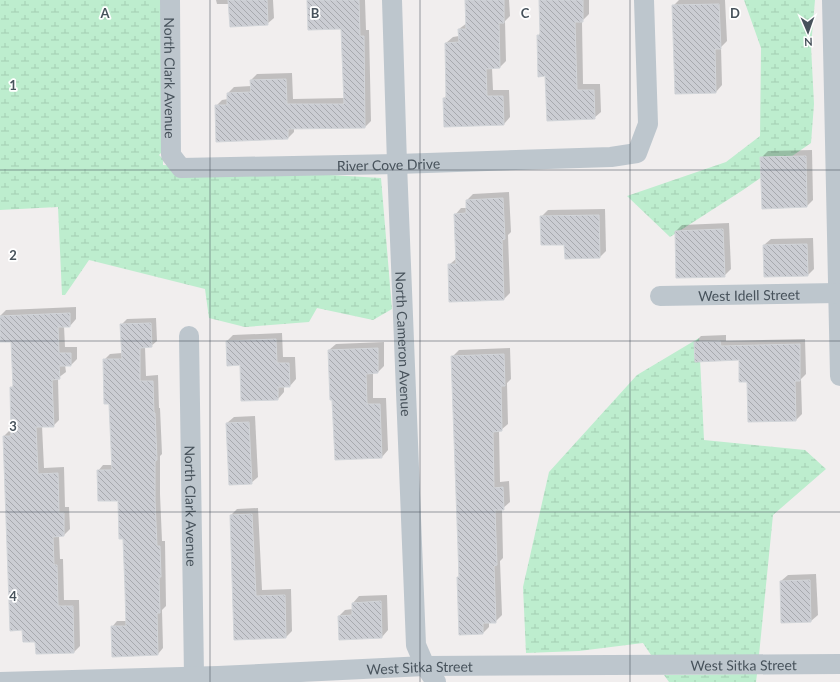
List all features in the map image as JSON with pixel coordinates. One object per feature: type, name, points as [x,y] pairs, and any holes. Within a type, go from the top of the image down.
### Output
[{"type":"street","name":"North Clark Avenue","points":[[170,0],[171,155]]},
{"type":"street","name":"North Cameron Avenue","points":[[392,0],[416,645],[425,666],[436,682]]},
{"type":"street","name":"River Cove Drive","points":[[171,155],[181,168],[397,164],[611,157],[637,153],[648,124],[644,0]]},
{"type":"street","points":[[832,0],[840,376]]},
{"type":"street","name":"West Idell Street","points":[[660,296],[838,293]]},
{"type":"street","name":"North Clark Avenue","points":[[189,336],[194,676]]},
{"type":"street","name":"West Sitka Street","points":[[0,682],[194,676],[244,678],[425,666],[840,664]]},
{"type":"green space","points":[[0,0],[161,0],[163,151],[159,155],[163,159],[163,165],[381,178],[392,309],[373,320],[317,308],[309,322],[245,327],[209,318],[205,289],[89,260],[65,295],[62,295],[58,207],[0,210]]},
{"type":"green space","points":[[744,0],[815,0],[811,46],[814,104],[811,143],[743,190],[670,237],[627,196],[726,162],[760,136],[761,48]]},
{"type":"green space","points":[[699,338],[704,440],[805,450],[826,469],[773,515],[759,655],[651,655],[643,643],[579,651],[526,653],[523,587],[549,472],[637,375]]},
{"type":"green space","points":[[757,674],[756,682],[669,682],[664,675]]},
{"type":"building","points":[[228,0],[267,0],[268,25],[230,27]]},
{"type":"building","points":[[307,0],[359,0],[360,36],[364,36],[365,128],[288,129],[288,139],[216,142],[215,105],[227,105],[227,93],[251,92],[250,80],[286,79],[287,104],[344,104],[341,29],[308,30]]},
{"type":"building","points":[[465,0],[504,0],[504,23],[499,23],[500,68],[486,69],[487,96],[503,96],[504,125],[444,127],[443,98],[446,98],[445,43],[459,42],[458,29],[466,29]]},
{"type":"building","points":[[539,0],[583,0],[583,22],[575,22],[577,90],[594,90],[595,119],[547,121],[545,76],[538,77],[537,35],[540,35]]},
{"type":"building","points":[[719,4],[721,49],[715,49],[716,93],[675,94],[672,5]]},
{"type":"building","points":[[806,156],[807,207],[762,209],[760,157]]},
{"type":"building","points":[[503,198],[505,239],[502,240],[504,300],[449,302],[448,264],[456,264],[454,214],[466,213],[466,200]]},
{"type":"building","points":[[599,215],[600,258],[565,259],[564,245],[541,245],[540,216]]},
{"type":"building","points":[[723,229],[725,277],[676,278],[675,231]]},
{"type":"building","points":[[807,244],[808,276],[764,277],[763,245]]},
{"type":"building","points":[[70,313],[70,327],[58,327],[59,353],[71,353],[71,366],[59,366],[60,379],[52,380],[54,427],[36,427],[38,474],[58,473],[59,513],[64,513],[64,536],[53,537],[54,565],[57,565],[58,606],[73,606],[74,653],[36,654],[35,642],[23,642],[22,630],[10,631],[3,436],[11,436],[10,387],[13,387],[11,342],[0,342],[0,316]]},
{"type":"building","points":[[151,323],[152,347],[140,348],[140,381],[153,381],[157,460],[155,461],[155,500],[157,546],[160,546],[161,577],[159,577],[160,613],[157,613],[158,655],[112,657],[111,626],[126,626],[125,590],[123,539],[119,539],[118,501],[98,501],[97,470],[112,470],[109,404],[104,404],[103,359],[122,359],[120,324]]},
{"type":"building","points":[[276,339],[277,363],[289,363],[290,387],[278,387],[278,400],[241,401],[240,365],[227,366],[226,341]]},
{"type":"building","points":[[720,341],[721,346],[800,344],[800,381],[795,381],[796,421],[748,422],[747,382],[739,382],[739,360],[695,362],[694,342]]},
{"type":"building","points":[[378,348],[378,373],[366,374],[367,404],[380,404],[382,458],[335,460],[328,350]]},
{"type":"building","points":[[504,354],[505,386],[501,386],[502,431],[493,432],[494,488],[503,487],[504,510],[495,510],[497,565],[494,566],[496,623],[483,623],[483,634],[459,635],[457,577],[459,577],[451,356]]},
{"type":"building","points":[[249,422],[252,484],[229,485],[226,423]]},
{"type":"building","points":[[252,514],[256,596],[285,595],[286,638],[234,640],[230,515]]},
{"type":"building","points":[[810,580],[811,622],[781,623],[780,581]]},
{"type":"building","points":[[381,601],[382,638],[339,640],[338,616],[352,615],[352,603]]}]
